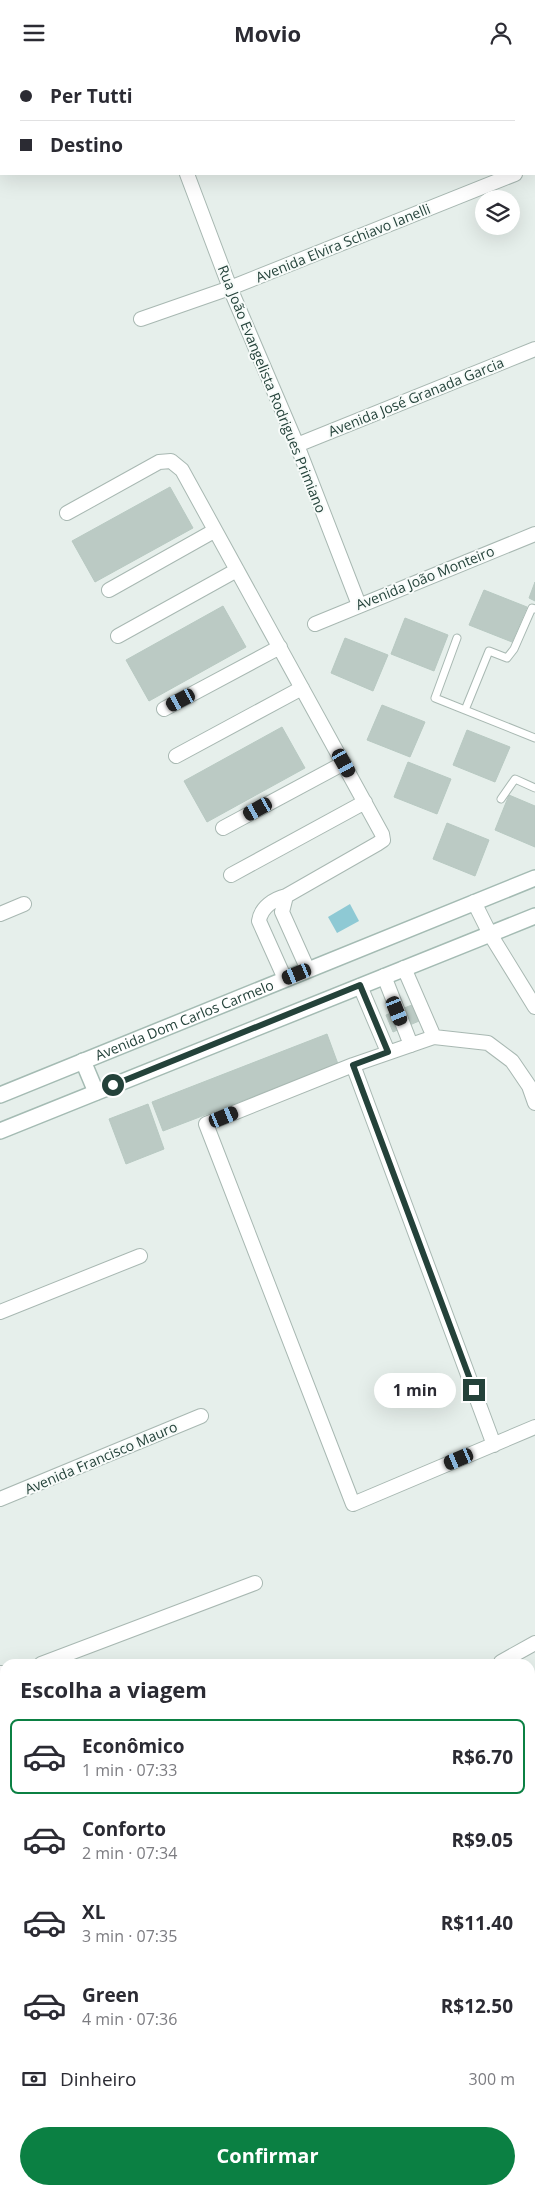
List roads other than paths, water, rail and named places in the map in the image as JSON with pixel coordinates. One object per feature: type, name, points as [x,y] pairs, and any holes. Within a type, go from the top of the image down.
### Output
[{"type":"street","name":"Rua João Evangelista Rodrigues Primiano","points":[[187,175],[230,288],[297,445],[359,605]]},
{"type":"street","name":"Avenida Elvira Schiavo Ianelli","points":[[141,319],[230,288],[512,175]]},
{"type":"street","name":"Avenida José Granada Garcia","points":[[297,445],[535,349]]},
{"type":"street","points":[[67,513],[160,462],[172,461],[182,470],[382,834],[383,840],[286,896],[279,898],[266,907],[261,914],[259,921],[285,979]]},
{"type":"street","points":[[109,590],[214,531]]},
{"type":"street","name":"Avenida João Monteiro","points":[[315,624],[535,534]]},
{"type":"street","points":[[118,636],[237,570]]},
{"type":"street","points":[[164,709],[280,647]]},
{"type":"street","points":[[176,756],[302,688]]},
{"type":"street","points":[[223,828],[344,763]]},
{"type":"street","points":[[231,875],[365,802]]},
{"type":"street","name":"Avenida Dom Carlos Carmelo","points":[[0,1095],[535,878]]},
{"type":"street","points":[[286,896],[282,912],[308,970]]},
{"type":"street","points":[[474,902],[490,934],[535,1007]]},
{"type":"street","points":[[0,914],[24,904]]},
{"type":"street","points":[[0,1131],[535,915]]},
{"type":"street","points":[[404,968],[434,1037]]},
{"type":"street","points":[[384,976],[411,1045]]},
{"type":"street","points":[[360,985],[388,1052]]},
{"type":"street","points":[[535,1103],[529,1086],[512,1061],[488,1043],[434,1037],[353,1065],[206,1124],[354,1504],[535,1427]]},
{"type":"street","points":[[83,1061],[96,1092]]},
{"type":"street","points":[[353,1065],[494,1445]]},
{"type":"street","points":[[0,1312],[140,1256]]},
{"type":"street","name":"Avenida Francisco Mauro","points":[[0,1499],[201,1416]]},
{"type":"street","points":[[54,1659],[255,1583]]},
{"type":"street","points":[[506,1659],[535,1643]]},
{"type":"lane","points":[[465,710],[489,651],[507,658],[514,649],[532,608],[535,609]]},
{"type":"lane","points":[[457,638],[435,698],[535,738]]},
{"type":"lane","points":[[500,799],[515,779],[535,788]]},
{"type":"water","points":[[350,904],[359,921],[337,933],[328,917]]}]
